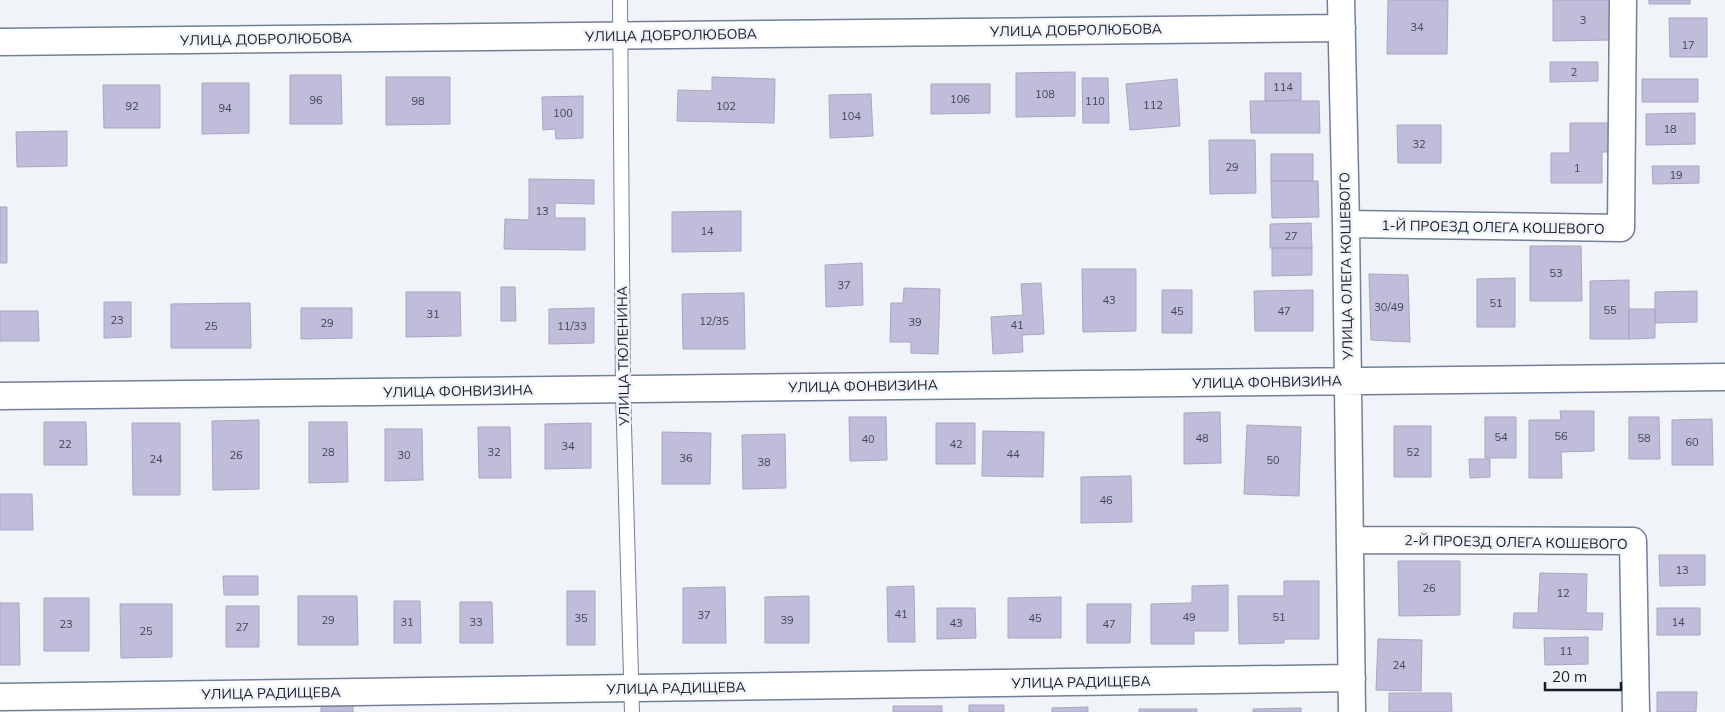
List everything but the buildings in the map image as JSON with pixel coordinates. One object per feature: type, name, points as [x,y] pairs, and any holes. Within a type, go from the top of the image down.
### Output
[{"type":"street","name":"УЛИЦА ОЛЕГА КОШЕВОГО","points":[[1341,0],[1346,224],[1352,712]]},
{"type":"street","name":"1-Й ПРОЕЗД ОЛЕГА КОШЕВОГО","points":[[1346,224],[1621,228],[1623,0]]},
{"type":"street","name":"УЛИЦА ДОБРОЛЮБОВА","points":[[0,42],[1342,28]]},
{"type":"street","name":"УЛИЦА ФОНВИЗИНА","points":[[0,396],[1725,377]]},
{"type":"street","name":"2-Й ПРОЕЗД ОЛЕГА КОШЕВОГО","points":[[1350,540],[1633,541],[1636,712]]},
{"type":"street","name":"УЛИЦА РАДИЩЕВА","points":[[0,697],[632,700],[1352,678]]},
{"type":"lane","name":"УЛИЦА ТЮЛЕНИНА","points":[[620,0],[623,389],[632,700]]}]
